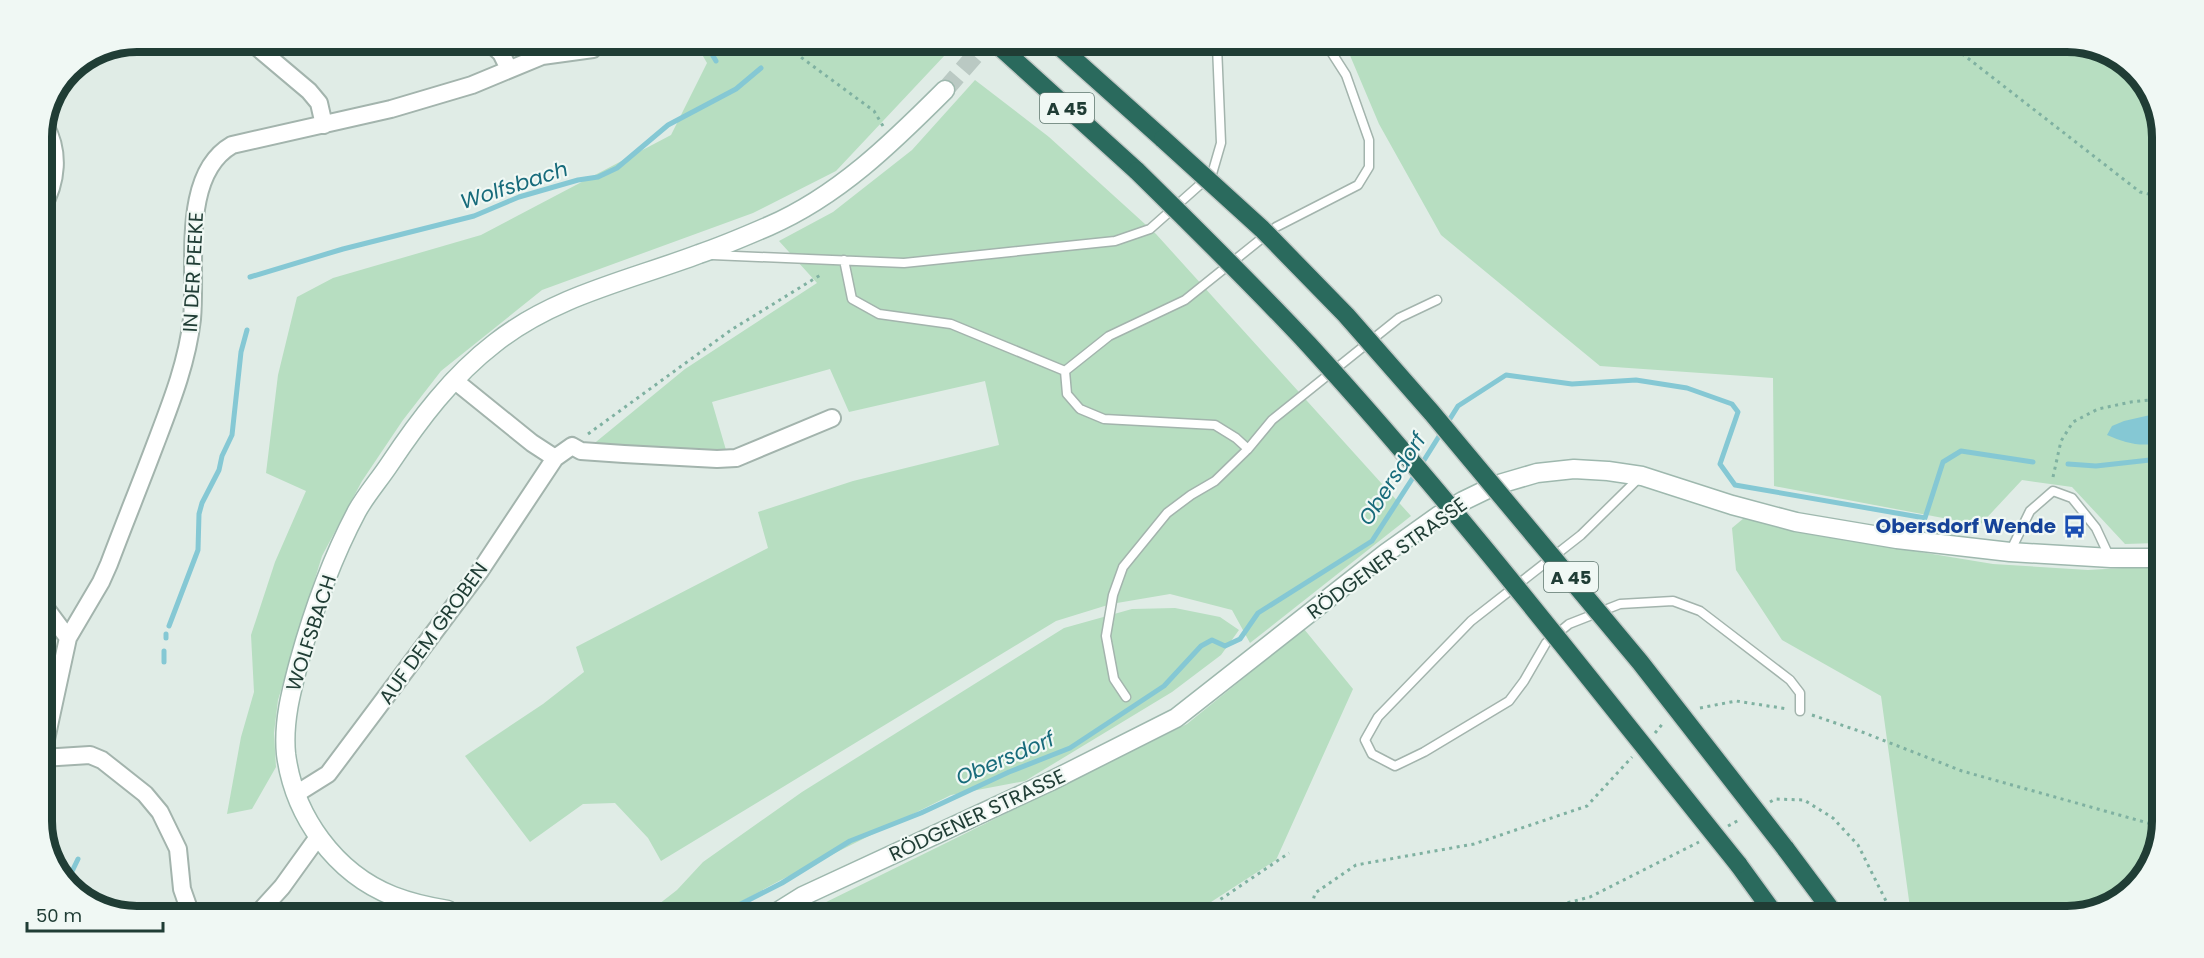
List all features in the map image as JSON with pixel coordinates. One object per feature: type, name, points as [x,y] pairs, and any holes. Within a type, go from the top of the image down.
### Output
[{"type":"highway","name":"A 45","points":[[1006,52],[1137,171],[1309,345],[1492,559],[1769,906]]},
{"type":"highway","name":"A 45","points":[[1066,52],[1262,229],[1346,315],[1432,413],[1640,662],[1828,906]]},
{"type":"main road","name":"WOLFSBACH","points":[[429,906],[375,888],[347,868],[318,837],[307,819],[296,794],[286,754],[286,722],[302,651],[328,576],[358,510],[413,428],[454,380],[515,327],[543,312],[632,276],[699,255],[772,225],[828,195],[892,143],[945,90]]},
{"type":"main road","name":"RÖDGENER STRASSE","points":[[789,906],[803,896],[1051,781],[1176,718],[1438,516],[1496,485],[1537,473],[1574,469],[1642,476],[1732,505],[1796,522],[1896,539],[2010,552],[2152,558]]},
{"type":"street","points":[[263,52],[309,91],[319,103],[324,125]]},
{"type":"street","points":[[500,52],[509,69]]},
{"type":"street","name":"IN DER PEEKE","points":[[53,707],[68,638],[97,590],[109,564],[180,379],[192,318],[196,206],[205,173],[219,152],[232,145],[424,100],[472,85],[542,56],[571,52]]},
{"type":"street","points":[[53,144],[56,156],[53,183]]},
{"type":"street","points":[[454,380],[532,443],[555,458],[572,446],[581,451],[717,459],[736,458],[832,418]]},
{"type":"street","name":"AUF DEM GROBEN","points":[[296,794],[328,774],[477,575],[555,458]]},
{"type":"street","points":[[53,618],[68,638]]},
{"type":"street","points":[[53,757],[90,755],[102,760],[144,794],[160,812],[178,849],[182,888],[188,906]]},
{"type":"street","points":[[265,906],[282,887],[318,837]]},
{"type":"lane","points":[[699,255],[916,262],[1115,241],[1150,229],[1212,174],[1221,143],[1217,52]]},
{"type":"lane","points":[[1065,371],[1109,336],[1185,300],[1276,227],[1358,185],[1369,167],[1369,140],[1346,75],[1331,52]]},
{"type":"lane","points":[[844,260],[852,299],[879,314],[951,324],[1065,371]]},
{"type":"lane","points":[[1126,697],[1114,679],[1106,636],[1113,595],[1123,567],[1167,513],[1215,481],[1248,449],[1272,420],[1399,318],[1437,300]]},
{"type":"lane","points":[[1065,371],[1067,394],[1080,409],[1104,419],[1215,425],[1236,438],[1248,449]]},
{"type":"lane","points":[[1642,476],[1581,535],[1486,607],[1377,717],[1365,740],[1372,754],[1395,766],[1424,752],[1509,701],[1524,681],[1546,643],[1569,624],[1620,603],[1673,601],[1700,611],[1790,680],[1800,693],[1800,711]]},
{"type":"lane","points":[[2010,552],[2030,511],[2053,491],[2072,498],[2096,528],[2111,558]]},
{"type":"path","points":[[794,52],[874,111],[892,143]]},
{"type":"path","points":[[1960,52],[2140,192],[2151,195]]},
{"type":"path","points":[[572,446],[731,330],[844,260]]},
{"type":"path","points":[[2053,491],[2053,473],[2061,441],[2073,422],[2098,409],[2151,400]]},
{"type":"path","points":[[1218,906],[1218,901],[1289,853]]},
{"type":"path","points":[[1312,906],[1315,893]]},
{"type":"green space","points":[[701,52],[944,52],[945,55],[836,171],[753,213],[542,290],[441,371],[403,420],[362,481],[322,556],[278,700],[274,733],[276,767],[252,809],[227,814],[241,737],[254,692],[251,635],[275,562],[306,491],[266,473],[278,375],[297,297],[333,278],[481,235],[671,135],[707,63]]},
{"type":"green space","points":[[1349,52],[2066,52],[2083,54],[2109,64],[2127,77],[2140,95],[2150,121],[2151,132],[2152,543],[2125,544],[2072,487],[2022,480],[1980,525],[1774,486],[1773,378],[1600,366],[1441,235],[1379,124]]},
{"type":"green space","points":[[975,80],[1049,137],[1156,234],[1411,516],[1250,643],[1232,610],[1170,594],[1111,604],[1056,621],[661,861],[648,838],[615,803],[583,804],[530,842],[465,756],[543,704],[584,672],[576,647],[768,548],[758,512],[853,481],[999,445],[985,381],[849,412],[830,369],[712,402],[726,450],[688,453],[591,446],[685,369],[817,283],[779,241],[833,212],[912,150]]},
{"type":"green space","points":[[1744,518],[1823,536],[1993,564],[2088,570],[2152,566],[2152,820],[2145,853],[2137,868],[2114,891],[2099,899],[2077,905],[1910,906],[1881,696],[1782,640],[1736,570],[1732,528]]},
{"type":"green space","points":[[1175,608],[1220,617],[1239,630],[1221,655],[1172,692],[1025,781],[951,795],[733,906],[656,906],[677,890],[703,862],[802,792],[1064,628],[1132,609]]},
{"type":"green space","points":[[1304,629],[1353,689],[1276,860],[1211,902],[1211,906],[818,906],[1187,724]]},
{"type":"water","points":[[2151,415],[2151,444],[2133,443],[2107,435],[2112,426]]},
{"type":"waterway","points":[[711,52],[716,61]]},
{"type":"waterway","name":"Wolfsbach","points":[[250,277],[343,249],[474,216],[519,197],[578,180],[598,177],[617,168],[668,125],[736,89],[761,68]]},
{"type":"waterway","points":[[169,626],[198,550],[199,514],[202,503],[219,470],[222,456],[232,435],[241,352],[247,330]]},
{"type":"waterway","name":"Obersdorf","points":[[1421,465],[1458,406],[1506,375],[1572,384],[1636,380],[1687,388],[1732,404],[1738,412],[1720,464],[1735,485],[1925,518],[1943,462],[1961,451],[2033,462]]},
{"type":"waterway","name":"Obersdorf","points":[[2068,464],[2096,466],[2151,460]]},
{"type":"waterway","name":"Obersdorf","points":[[737,906],[782,883],[850,841],[921,813],[1009,772],[1070,748],[1164,686],[1201,646],[1212,640],[1225,646],[1240,639],[1258,613],[1372,541],[1416,473]]},
{"type":"waterway","points":[[164,651],[164,662]]},
{"type":"waterway","points":[[71,873],[78,859]]},
{"type":"tunnel","points":[[945,90],[978,52]]},
{"type":"place","name":"Obersdorf Wende","points":[[2074,526]]}]
